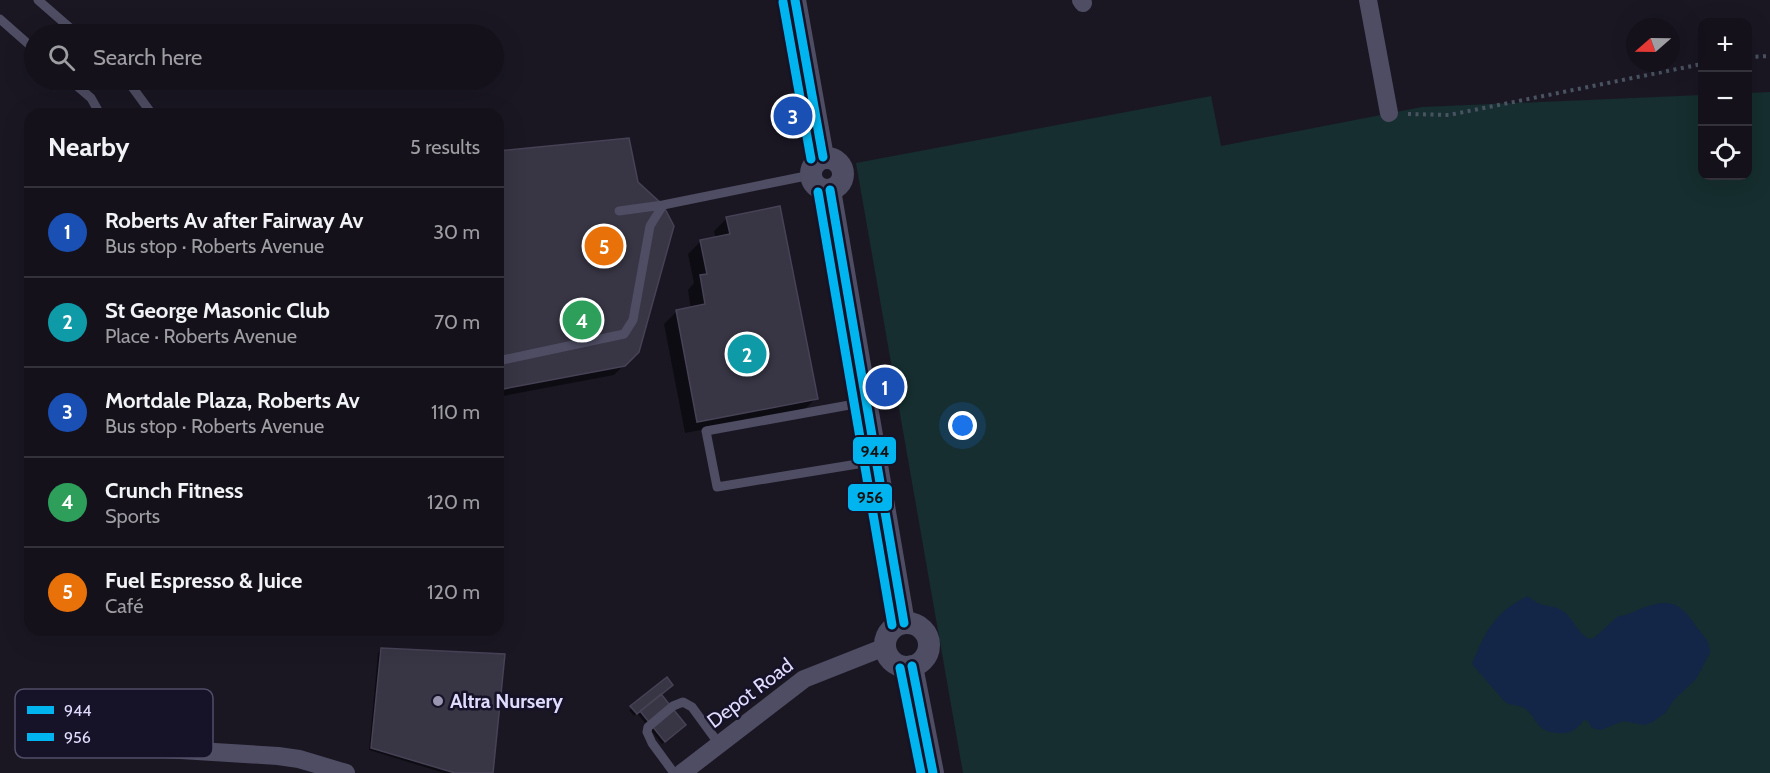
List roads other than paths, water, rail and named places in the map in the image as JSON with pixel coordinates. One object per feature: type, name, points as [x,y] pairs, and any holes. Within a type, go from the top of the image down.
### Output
[{"type":"street","points":[[795,0],[817,166],[817,187],[830,190],[838,186],[843,173],[837,160],[817,166]]},
{"type":"street","points":[[1368,0],[1389,113]]},
{"type":"street","points":[[830,190],[904,623]]},
{"type":"street","points":[[904,623],[918,626],[929,645],[924,658],[912,666],[905,667],[892,661],[885,648],[885,641],[892,628],[904,623]]},
{"type":"street","name":"Depot Road","points":[[682,773],[804,679],[885,648]]},
{"type":"street","points":[[912,666],[933,773]]},
{"type":"street","points":[[213,752],[298,759],[346,773]]},
{"type":"lane","points":[[38,0],[66,24]]},
{"type":"lane","points":[[0,19],[24,40]]},
{"type":"lane","points":[[82,90],[91,98],[97,108]]},
{"type":"lane","points":[[134,90],[148,108]]},
{"type":"lane","points":[[619,211],[663,205],[817,166]]},
{"type":"lane","points":[[504,360],[624,334],[633,320],[650,226],[663,205]]},
{"type":"lane","points":[[866,402],[706,431],[717,487],[876,460]]},
{"type":"lane","points":[[674,773],[652,743],[647,732],[648,728],[673,706],[682,702],[692,707],[719,744]]},
{"type":"water","points":[[1528,596],[1538,603],[1563,611],[1589,639],[1594,638],[1618,616],[1660,603],[1675,605],[1686,613],[1705,637],[1710,653],[1696,679],[1673,701],[1666,712],[1653,722],[1644,725],[1623,721],[1601,730],[1592,728],[1588,721],[1584,720],[1571,732],[1549,732],[1540,726],[1527,710],[1505,702],[1472,664],[1487,632],[1499,616],[1507,608]]},
{"type":"place","name":"Mortdale Plaza, Roberts Av","points":[[793,116]]},
{"type":"place","name":"Fuel Espresso & Juice","points":[[604,246]]},
{"type":"place","name":"Crunch Fitness","points":[[582,320]]},
{"type":"place","name":"St George Masonic Club","points":[[747,354]]},
{"type":"place","name":"Roberts Av after Fairway Av","points":[[885,387]]},
{"type":"place","name":"Altra Nursery","points":[[438,701]]}]
